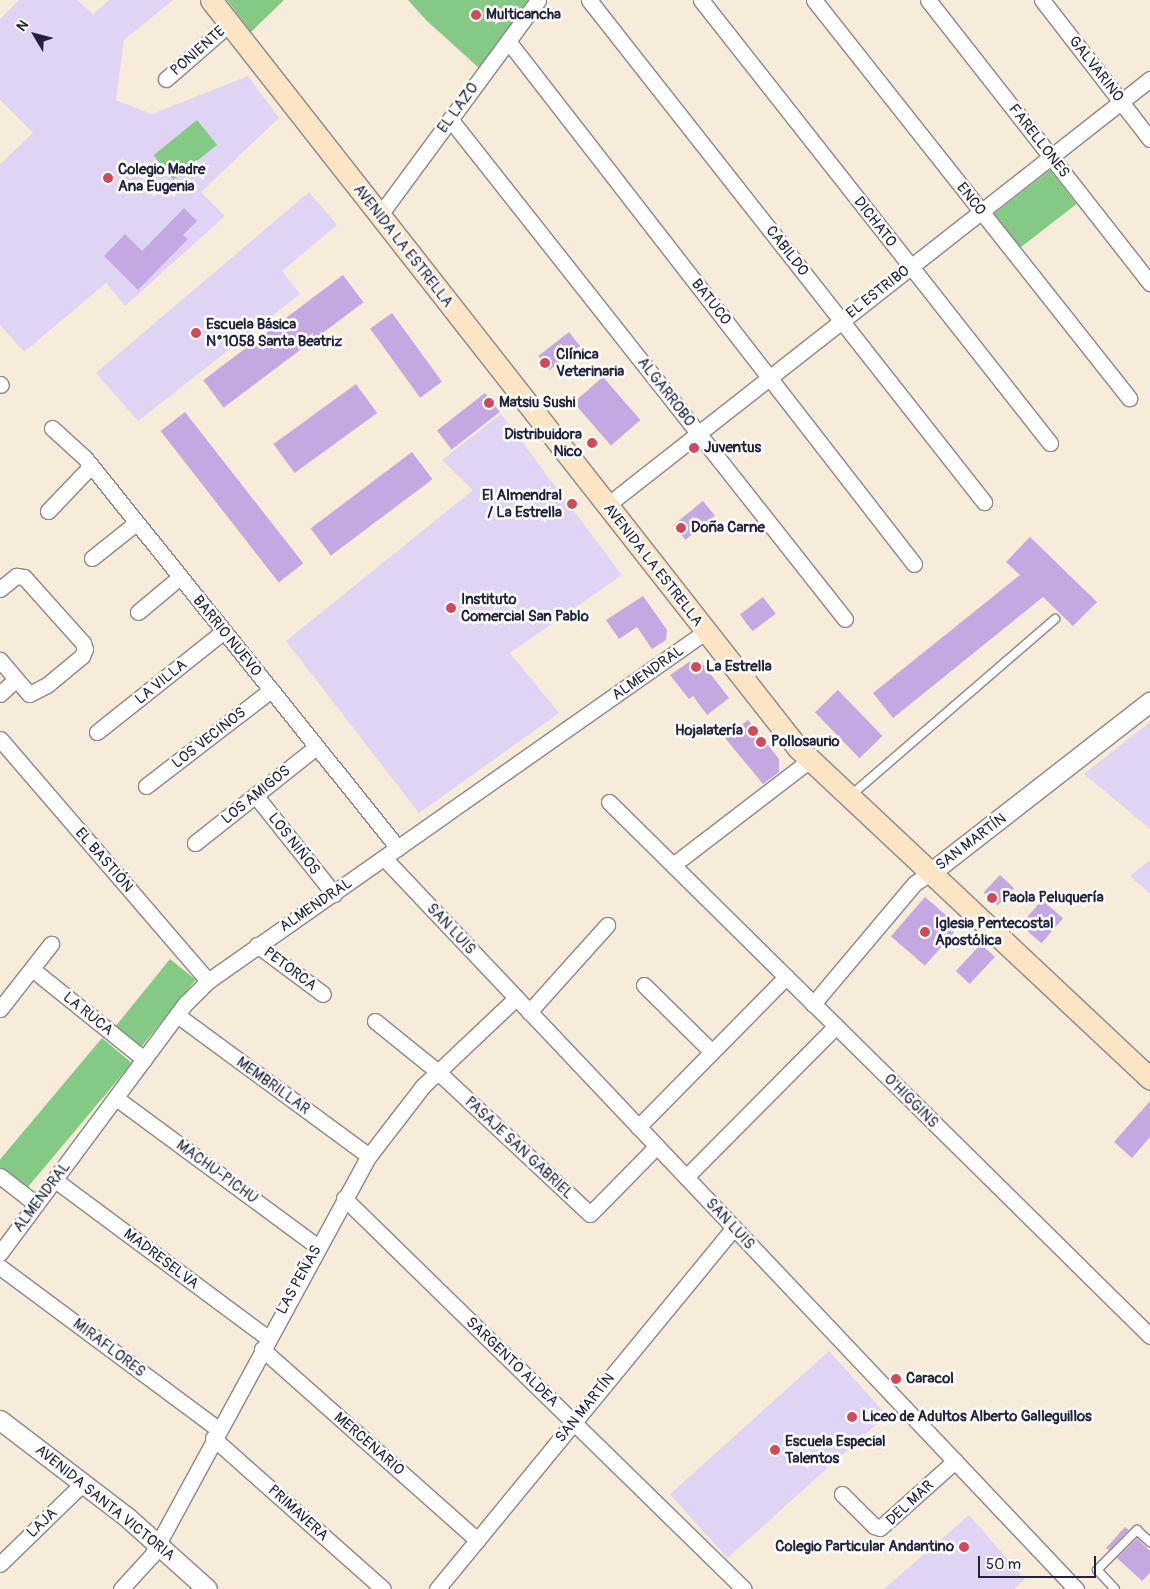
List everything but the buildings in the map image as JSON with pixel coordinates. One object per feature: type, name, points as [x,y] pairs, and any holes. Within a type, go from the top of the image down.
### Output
[{"type":"main road","name":"AVENIDA LA ESTRELLA","points":[[211,0],[705,632],[810,760],[1150,1079]]},
{"type":"street","name":"EL LAZO","points":[[379,216],[538,0]]},
{"type":"street","name":"CABILDO","points":[[589,0],[984,502]]},
{"type":"street","name":"DICHATO","points":[[701,0],[1050,443]]},
{"type":"street","name":"ENCO","points":[[814,0],[1129,398]]},
{"type":"street","name":"FARELLONES","points":[[928,0],[1150,282]]},
{"type":"street","name":"GALVARINO","points":[[1042,0],[1150,138]]},
{"type":"street","name":"PONIENTE","points":[[166,79],[229,24]]},
{"type":"street","name":"BATUCO","points":[[508,41],[914,564]]},
{"type":"street","name":"EL ESTRIBO","points":[[606,506],[1150,79]]},
{"type":"street","name":"ALGARROBO","points":[[450,119],[845,619]]},
{"type":"street","name":"BARRIO NUEVO","points":[[52,428],[91,466],[398,848]]},
{"type":"street","points":[[48,511],[91,466]]},
{"type":"street","points":[[92,558],[136,523]]},
{"type":"street","points":[[0,589],[16,576],[24,577],[85,646],[82,656],[42,689],[29,694],[0,660]]},
{"type":"street","points":[[138,612],[180,578]]},
{"type":"street","name":"LA VILLA","points":[[98,732],[224,631]]},
{"type":"street","name":"ALMENDRAL","points":[[0,1253],[177,1015],[208,981],[258,944],[334,894],[705,632]]},
{"type":"street","points":[[0,694],[16,680]]},
{"type":"street","name":"LOS VECINOS","points":[[146,786],[271,690]]},
{"type":"street","name":"SAN MARTÍN","points":[[813,1004],[915,883],[1150,702]]},
{"type":"street","name":"EL BASTIÓN","points":[[0,739],[208,981]]},
{"type":"street","name":"LOS AMIGOS","points":[[195,843],[316,746]]},
{"type":"street","points":[[673,865],[810,760]]},
{"type":"street","name":"LOS NIÑOS","points":[[255,795],[334,894]]},
{"type":"street","name":"O'HIGGINS","points":[[609,802],[1150,1336]]},
{"type":"street","name":"SAN LUIS","points":[[384,858],[1076,1589]]},
{"type":"street","points":[[529,1012],[607,925]]},
{"type":"street","points":[[0,1009],[51,944]]},
{"type":"street","name":"PETORCA","points":[[258,944],[323,994]]},
{"type":"street","name":"LA RUCA","points":[[32,969],[144,1060]]},
{"type":"street","points":[[638,1127],[786,977]]},
{"type":"street","points":[[644,985],[712,1052]]},
{"type":"street","name":"LAS PEÑAS","points":[[120,1589],[148,1562],[216,1433],[344,1198],[369,1156],[437,1071],[516,998]]},
{"type":"street","name":"MEMBRILLAR","points":[[177,1015],[369,1156]]},
{"type":"street","name":"PASAJE SAN GABRIEL","points":[[375,1021],[437,1071],[590,1214],[657,1146]]},
{"type":"street","points":[[686,1178],[836,1026]]},
{"type":"street","name":"MACHU-PICHU","points":[[116,1098],[318,1247]]},
{"type":"street","points":[[0,1176],[36,1204]]},
{"type":"street","name":"MADRESELVA","points":[[54,1180],[265,1344]]},
{"type":"street","name":"SARGENTO ALDEA","points":[[344,1198],[742,1588]]},
{"type":"street","name":"SAN MARTÍN","points":[[437,1589],[734,1228]]},
{"type":"street","name":"MIRAFLORES","points":[[0,1267],[216,1433]]},
{"type":"street","name":"MERCENARIO","points":[[265,1344],[477,1540]]},
{"type":"street","name":"AVENIDA SANTA VICTORIA","points":[[0,1421],[84,1482],[157,1542],[206,1589]]},
{"type":"street","name":"PRIMAVERA","points":[[216,1433],[384,1589]]},
{"type":"street","name":"DEL MAR","points":[[842,1494],[874,1526],[884,1527],[954,1461]]},
{"type":"street","name":"LAJA","points":[[0,1564],[84,1482]]},
{"type":"lane","points":[[849,798],[1055,619]]},
{"type":"lane","points":[[1115,1589],[1097,1570],[1137,1530],[1150,1542]]},
{"type":"shaded area","name":"Colegio Madre Ana Eugenia","points":[[19,0],[77,0],[93,14],[109,0],[173,0],[124,40],[116,100],[152,114],[248,76],[279,118],[201,192],[225,216],[125,306],[106,283],[24,352],[0,325],[0,164],[33,133],[0,100],[0,19]]},
{"type":"shaded area","name":"Escuela Básica N°1058 Santa Beatriz","points":[[309,192],[337,225],[282,271],[300,294],[138,421],[96,373]]},
{"type":"shaded area","name":"Instituto Comercial San Pablo","points":[[501,414],[622,575],[510,653],[559,713],[419,813],[286,641],[473,490],[442,460]]},
{"type":"shaded area","points":[[1150,722],[1150,829],[1084,774]]},
{"type":"shaded area","points":[[1150,860],[1150,894],[1130,876]]},
{"type":"shaded area","name":"Escuela Especial Talentos","points":[[829,1351],[887,1415],[728,1558],[670,1494]]},
{"type":"shaded area","name":"Colegio Particular Andantino","points":[[969,1515],[1025,1579],[1014,1589],[884,1589]]},
{"type":"green space","points":[[227,0],[284,0],[251,32]]},
{"type":"green space","points":[[408,0],[530,0],[480,69],[426,20]]},
{"type":"green space","points":[[197,120],[217,145],[174,180],[153,155]]},
{"type":"green space","points":[[1050,170],[1076,204],[1021,248],[994,214]]},
{"type":"green space","points":[[170,959],[196,980],[141,1047],[115,1027]]},
{"type":"green space","points":[[102,1038],[132,1063],[26,1189],[0,1168],[0,1160]]},
{"type":"place","name":"Multicancha","points":[[476,15]]},
{"type":"place","name":"Colegio Madre Ana Eugenia","points":[[108,178]]},
{"type":"place","name":"Escuela Básica N°1058 Santa Beatriz","points":[[196,333]]},
{"type":"place","name":"Clínica Veterinaria","points":[[545,363]]},
{"type":"place","name":"Matsiu Sushi","points":[[489,403]]},
{"type":"place","name":"Distribuidora Nico","points":[[592,443]]},
{"type":"place","name":"Juventus","points":[[694,448]]},
{"type":"place","name":"El Almendral / La Estrella","points":[[572,504]]},
{"type":"place","name":"Doña Carne","points":[[681,528]]},
{"type":"place","name":"Instituto Comercial San Pablo","points":[[451,608]]},
{"type":"place","name":"La Estrella","points":[[696,667]]},
{"type":"place","name":"Hojalatería","points":[[753,731]]},
{"type":"place","name":"Pollosaurio","points":[[761,742]]},
{"type":"place","name":"Paola Peluquería","points":[[992,898]]},
{"type":"place","name":"Iglesia Pentecostal Apostólica","points":[[925,932]]},
{"type":"place","name":"Caracol","points":[[896,1379]]},
{"type":"place","name":"Liceo de Adultos Alberto Galleguillos","points":[[852,1417]]},
{"type":"place","name":"Escuela Especial Talentos","points":[[775,1450]]},
{"type":"place","name":"Colegio Particular Andantino","points":[[964,1547]]}]
